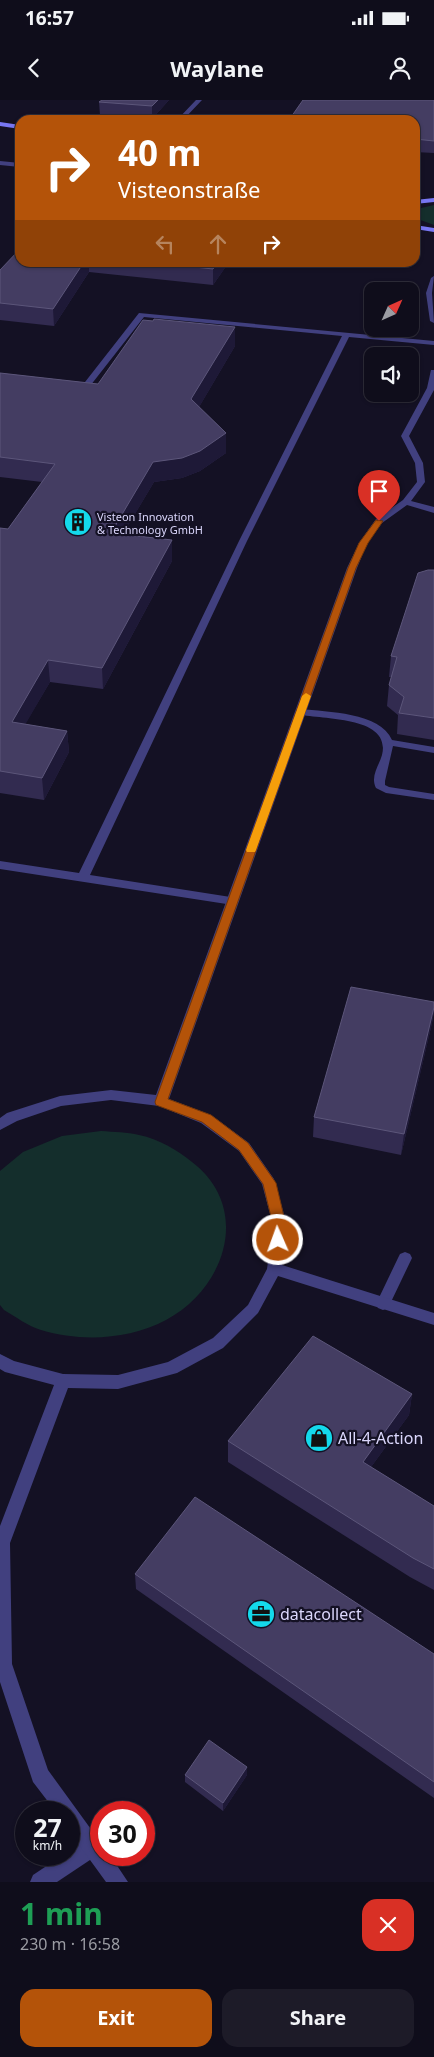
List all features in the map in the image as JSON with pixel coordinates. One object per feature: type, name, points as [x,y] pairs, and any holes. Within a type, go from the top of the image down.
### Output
[{"type":"street","points":[[185,115],[199,100]]},
{"type":"street","points":[[0,124],[15,126]]},
{"type":"street","points":[[0,163],[15,164]]},
{"type":"street","points":[[420,201],[434,200]]},
{"type":"street","points":[[420,228],[434,230]]},
{"type":"street","points":[[434,278],[429,293],[434,321]]},
{"type":"street","points":[[71,392],[80,393],[142,315],[434,343]]},
{"type":"street","points":[[83,878],[243,541],[346,335]]},
{"type":"street","points":[[161,1102],[352,568],[364,543],[379,521],[406,502],[421,482],[419,463],[405,436],[431,388],[434,372]]},
{"type":"street","points":[[406,502],[434,510]]},
{"type":"street","points":[[300,712],[372,723],[384,735],[389,748],[378,778],[380,786],[386,790],[434,798]]},
{"type":"street","points":[[387,742],[434,750]]},
{"type":"street","points":[[0,865],[233,901]]},
{"type":"street","points":[[0,1125],[12,1117],[60,1101],[110,1095],[161,1102],[206,1119],[244,1147],[269,1183],[280,1225],[274,1270],[254,1309],[218,1343],[172,1368],[118,1382],[63,1381],[10,1367],[0,1361]]},
{"type":"street","points":[[383,1304],[405,1258]]},
{"type":"street","points":[[274,1270],[434,1319]]},
{"type":"street","points":[[59,1801],[40,1775],[3,1664],[2,1543],[63,1381]]},
{"type":"street","points":[[80,1830],[90,1843]]},
{"type":"street","points":[[40,1882],[90,1847]]},
{"type":"street","points":[[106,1866],[118,1882]]},
{"type":"green space","points":[[434,205],[434,225],[420,220],[420,208]]},
{"type":"green space","points":[[101,1131],[130,1133],[154,1139],[174,1149],[192,1162],[211,1181],[222,1202],[226,1224],[224,1246],[216,1268],[204,1288],[187,1306],[166,1320],[136,1332],[120,1335],[88,1337],[56,1334],[31,1326],[4,1310],[0,1305],[0,1171],[23,1152],[62,1136]]},
{"type":"building","points":[[102,100],[158,100],[152,106],[99,102]]},
{"type":"building","points":[[303,100],[434,100],[434,141],[420,140],[420,115],[292,115]]},
{"type":"building","points":[[15,254],[15,267],[81,267],[53,309],[0,303],[0,270]]},
{"type":"building","points":[[194,267],[214,267],[213,269]]},
{"type":"building","points":[[154,319],[235,327],[191,399],[226,433],[200,451],[182,458],[153,462],[111,533],[172,540],[102,668],[48,660],[12,722],[67,731],[42,778],[0,771],[0,528],[8,529],[55,464],[0,457],[0,373],[98,384],[143,320],[153,321]]},
{"type":"building","points":[[434,570],[434,718],[399,713],[404,697],[389,685],[397,657],[391,656],[418,573]]},
{"type":"building","points":[[351,987],[434,1002],[404,1134],[314,1117]]},
{"type":"building","name":"All-4-Action","points":[[313,1336],[412,1394],[363,1462],[434,1506],[434,1569],[413,1558],[228,1441]]},
{"type":"building","name":"datacollect","points":[[195,1497],[434,1654],[434,1782],[135,1574]]},
{"type":"building","points":[[209,1740],[247,1767],[223,1803],[185,1775]]},
{"type":"slow traffic","points":[[251,850],[306,696]]},
{"type":"place","name":"Visteon Innovation & Technology GmbH","points":[[78,522]]},
{"type":"place","name":"All-4-Action","points":[[319,1438]]},
{"type":"place","name":"datacollect","points":[[261,1614]]},
{"type":"route","points":[[278,1240],[280,1225],[269,1183],[244,1147],[206,1119],[161,1102],[352,568],[364,543],[379,521]]}]
